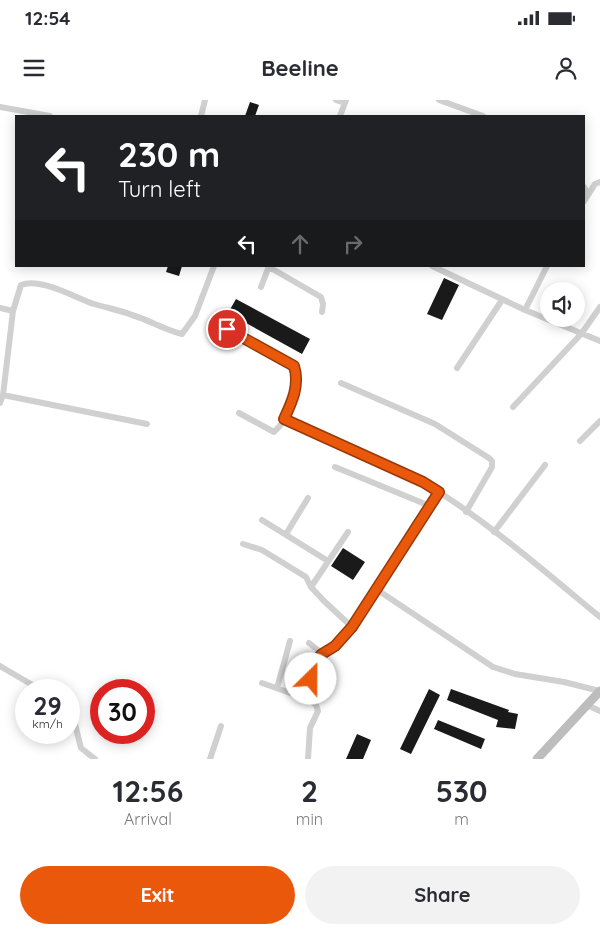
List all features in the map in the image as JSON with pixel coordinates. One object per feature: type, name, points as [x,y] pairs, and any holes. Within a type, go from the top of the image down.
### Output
[{"type":"main road","points":[[537,759],[600,691]]},
{"type":"street","points":[[200,115],[205,100]]},
{"type":"street","points":[[336,100],[346,102],[340,115]]},
{"type":"street","points":[[439,100],[480,115]]},
{"type":"street","points":[[0,107],[44,115]]},
{"type":"street","points":[[585,199],[594,184],[600,182]]},
{"type":"street","points":[[585,188],[588,194]]},
{"type":"street","points":[[0,404],[3,395],[13,311],[21,285],[26,283],[36,284],[132,314],[182,334],[195,316],[214,267]]},
{"type":"street","points":[[261,287],[269,267],[321,297],[323,304],[322,312]]},
{"type":"street","points":[[434,267],[502,300],[600,341]]},
{"type":"street","points":[[525,310],[546,267]]},
{"type":"street","points":[[457,368],[502,300]]},
{"type":"street","points":[[513,407],[582,333],[600,307]]},
{"type":"street","points":[[0,308],[13,311]]},
{"type":"street","points":[[227,329],[294,366],[296,373],[295,395],[284,419],[274,432],[239,413]]},
{"type":"street","points":[[341,383],[435,424],[492,461],[492,467],[466,512]]},
{"type":"street","points":[[3,395],[146,424]]},
{"type":"street","points":[[284,419],[423,482],[439,492],[494,532],[600,617]]},
{"type":"street","points":[[580,441],[600,421]]},
{"type":"street","points":[[494,532],[544,465]]},
{"type":"street","points":[[335,467],[430,506]]},
{"type":"street","points":[[307,699],[306,696],[316,661],[322,654],[335,646],[352,627],[439,492]]},
{"type":"street","points":[[286,534],[308,498]]},
{"type":"street","points":[[262,520],[328,561]]},
{"type":"street","points":[[311,587],[348,532]]},
{"type":"street","points":[[243,544],[262,550],[306,577],[311,587],[352,627]]},
{"type":"street","points":[[376,589],[493,667],[515,674],[564,682],[600,691]]},
{"type":"street","points":[[277,688],[290,642]]},
{"type":"street","points":[[309,643],[322,654]]},
{"type":"street","points":[[0,666],[22,679]]},
{"type":"street","points":[[262,683],[307,699],[316,706],[318,711],[310,728],[308,759]]},
{"type":"street","points":[[587,704],[600,711]]},
{"type":"street","points":[[210,759],[221,726]]},
{"type":"street","points":[[79,744],[81,748],[95,759]]},
{"type":"building","points":[[250,102],[259,105],[255,115],[245,115]]},
{"type":"building","points":[[168,267],[182,267],[179,276],[166,272]]},
{"type":"building","points":[[444,278],[459,285],[442,320],[427,314]]},
{"type":"building","points":[[236,299],[310,339],[302,354],[228,313]]},
{"type":"building","points":[[343,548],[365,562],[353,580],[331,566]]},
{"type":"building","points":[[429,689],[440,695],[411,754],[400,749]]},
{"type":"building","points":[[451,689],[509,710],[508,712],[518,714],[515,729],[496,727],[498,720],[447,700]]},
{"type":"building","points":[[438,720],[485,739],[481,749],[434,729]]},
{"type":"building","points":[[357,734],[371,740],[363,759],[346,759]]},
{"type":"route","points":[[227,329],[294,366],[296,373],[295,395],[284,419],[423,482],[439,492],[352,627],[335,646],[322,654],[316,661],[311,679]]}]
